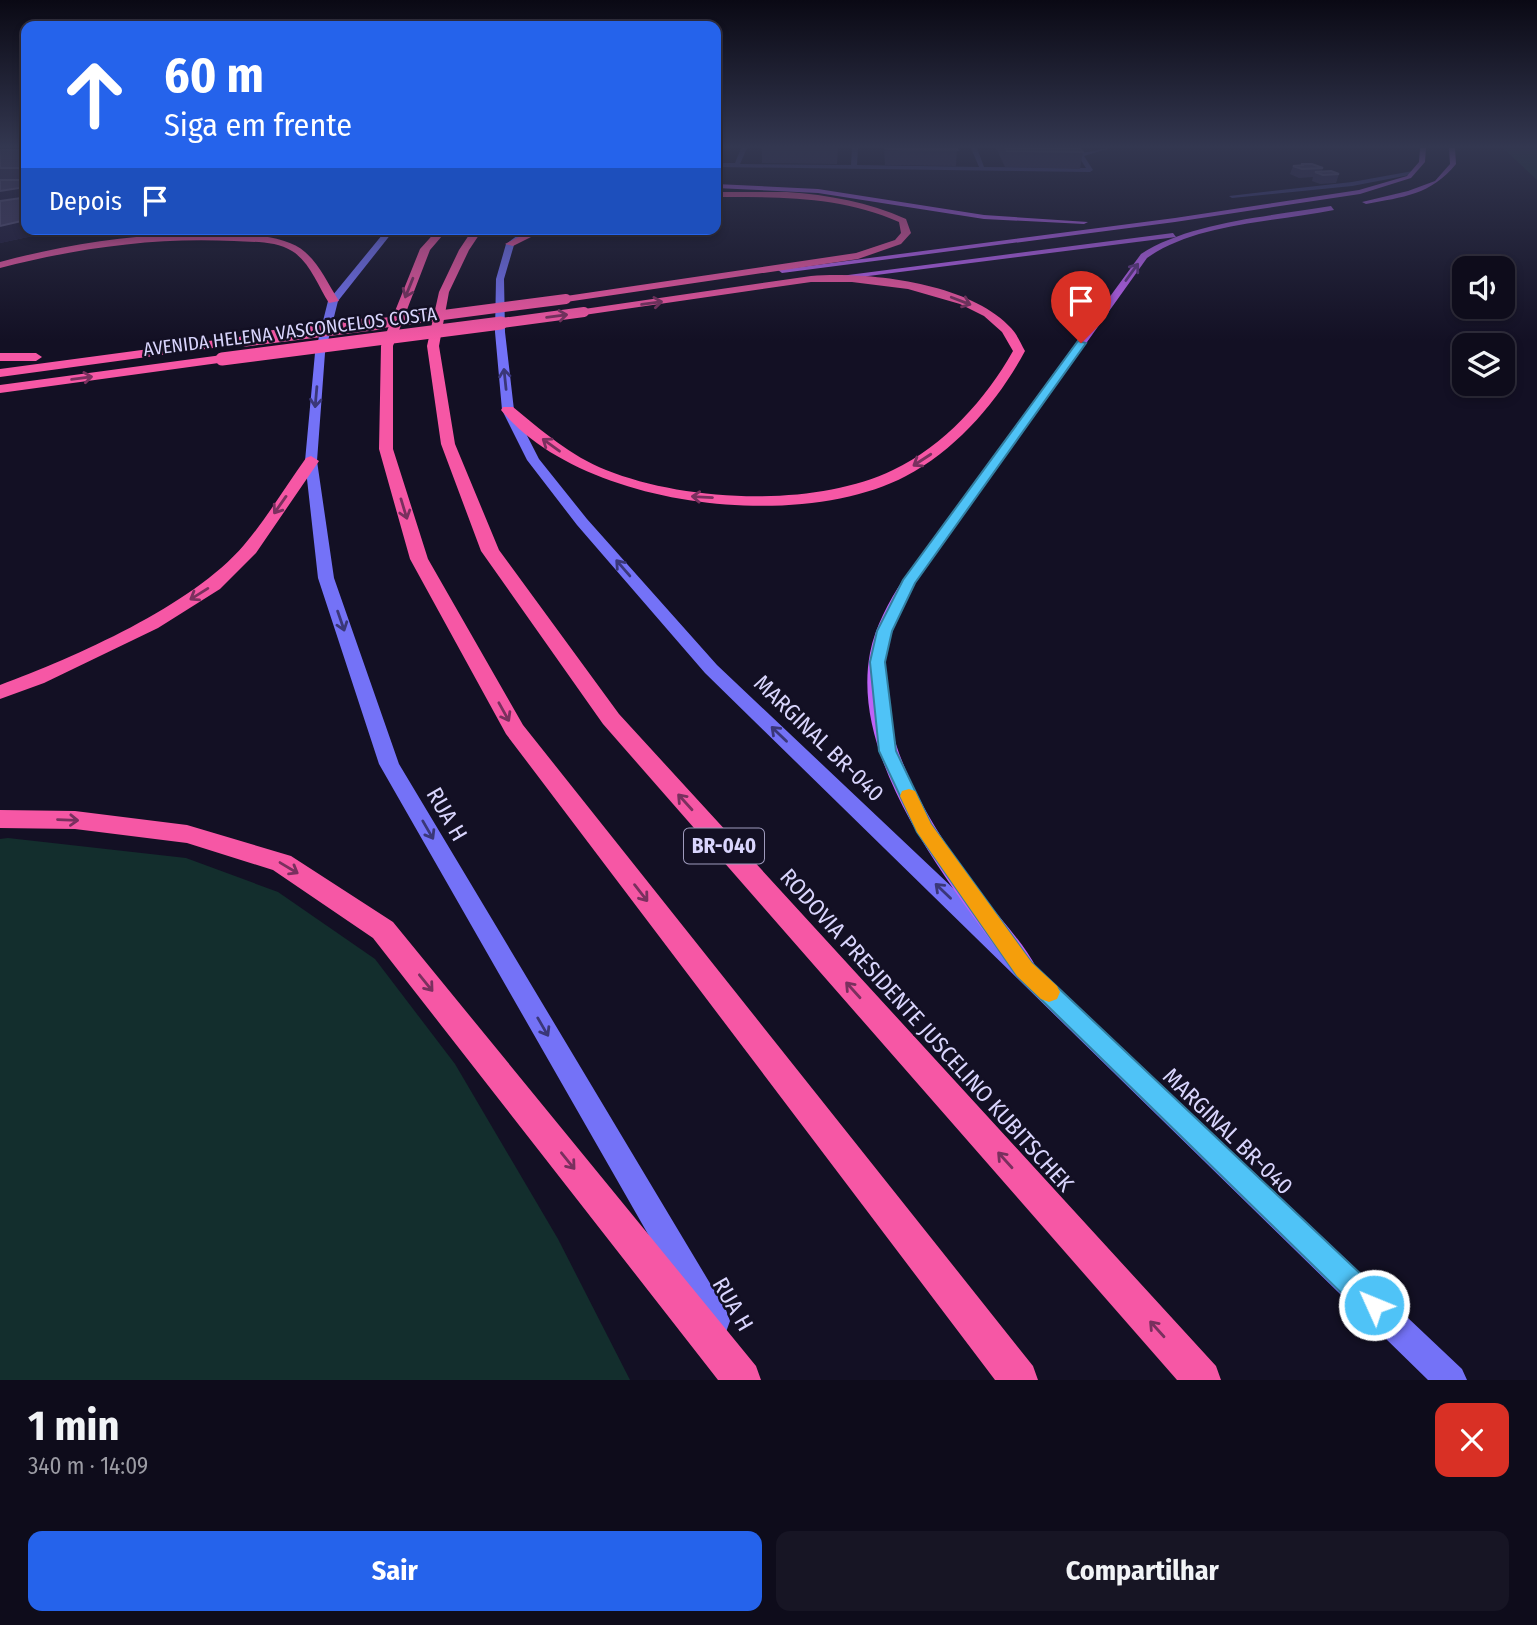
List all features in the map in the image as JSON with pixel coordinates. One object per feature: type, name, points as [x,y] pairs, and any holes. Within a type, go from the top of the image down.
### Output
[{"type":"highway","name":"AVENIDA HELENA VASCONCELOS COSTA","points":[[0,373],[566,299],[858,256],[898,242],[906,233],[903,221],[881,212]]},
{"type":"highway","points":[[0,256],[107,235]]},
{"type":"highway","points":[[438,235],[425,249],[387,346],[386,449],[419,559],[514,729],[1019,1380]]},
{"type":"highway","name":"RODOVIA PRESIDENTE JUSCELINO KUBITSCHEK","points":[[474,235],[444,292],[433,346],[448,444],[490,551],[611,719],[1202,1380]]},
{"type":"highway","points":[[510,244],[529,235]]},
{"type":"highway","points":[[0,265],[26,257],[115,241],[193,236],[245,238],[272,241],[298,251],[315,271],[333,301]]},
{"type":"highway","name":"AVENIDA HELENA VASCONCELOS COSTA","points":[[5,389],[828,278],[895,285],[944,294],[971,304],[1001,323],[1015,338],[1019,351],[1000,383],[941,447],[895,476],[856,488],[782,498],[680,496],[599,473],[553,448],[508,410]]},
{"type":"highway","points":[[0,357],[157,351]]},
{"type":"highway","points":[[0,692],[37,678],[151,624],[214,585],[250,549],[311,461]]},
{"type":"highway","points":[[0,820],[75,820],[187,834],[282,863],[383,930],[741,1380]]},
{"type":"main road","points":[[956,212],[1048,222],[1175,220]]},
{"type":"main road","points":[[667,284],[1229,212]]},
{"type":"main road","points":[[828,278],[1211,230],[1310,212]]},
{"type":"main road","points":[[1025,969],[923,827],[888,751],[877,662],[884,631],[908,583],[1144,256],[1160,245],[1211,230]]},
{"type":"main road","name":"RUA H","points":[[386,235],[333,301],[320,353],[311,461],[326,578],[389,764],[749,1380]]},
{"type":"main road","points":[[510,244],[523,235]]},
{"type":"main road","name":"MARGINAL BR-040","points":[[510,244],[500,279],[500,332],[508,410],[533,460],[582,522],[711,669],[1451,1380]]},
{"type":"green space","points":[[0,839],[186,858],[278,892],[375,959],[455,1064],[558,1239],[630,1380],[0,1380]]},
{"type":"building","points":[[0,212],[21,212],[21,221],[0,226]]},
{"type":"slow traffic","points":[[909,796],[923,827],[1025,969],[1049,992]]},
{"type":"route","points":[[1081,343],[908,583],[884,631],[877,662],[888,751],[923,827],[1025,969],[1374,1305]]}]
